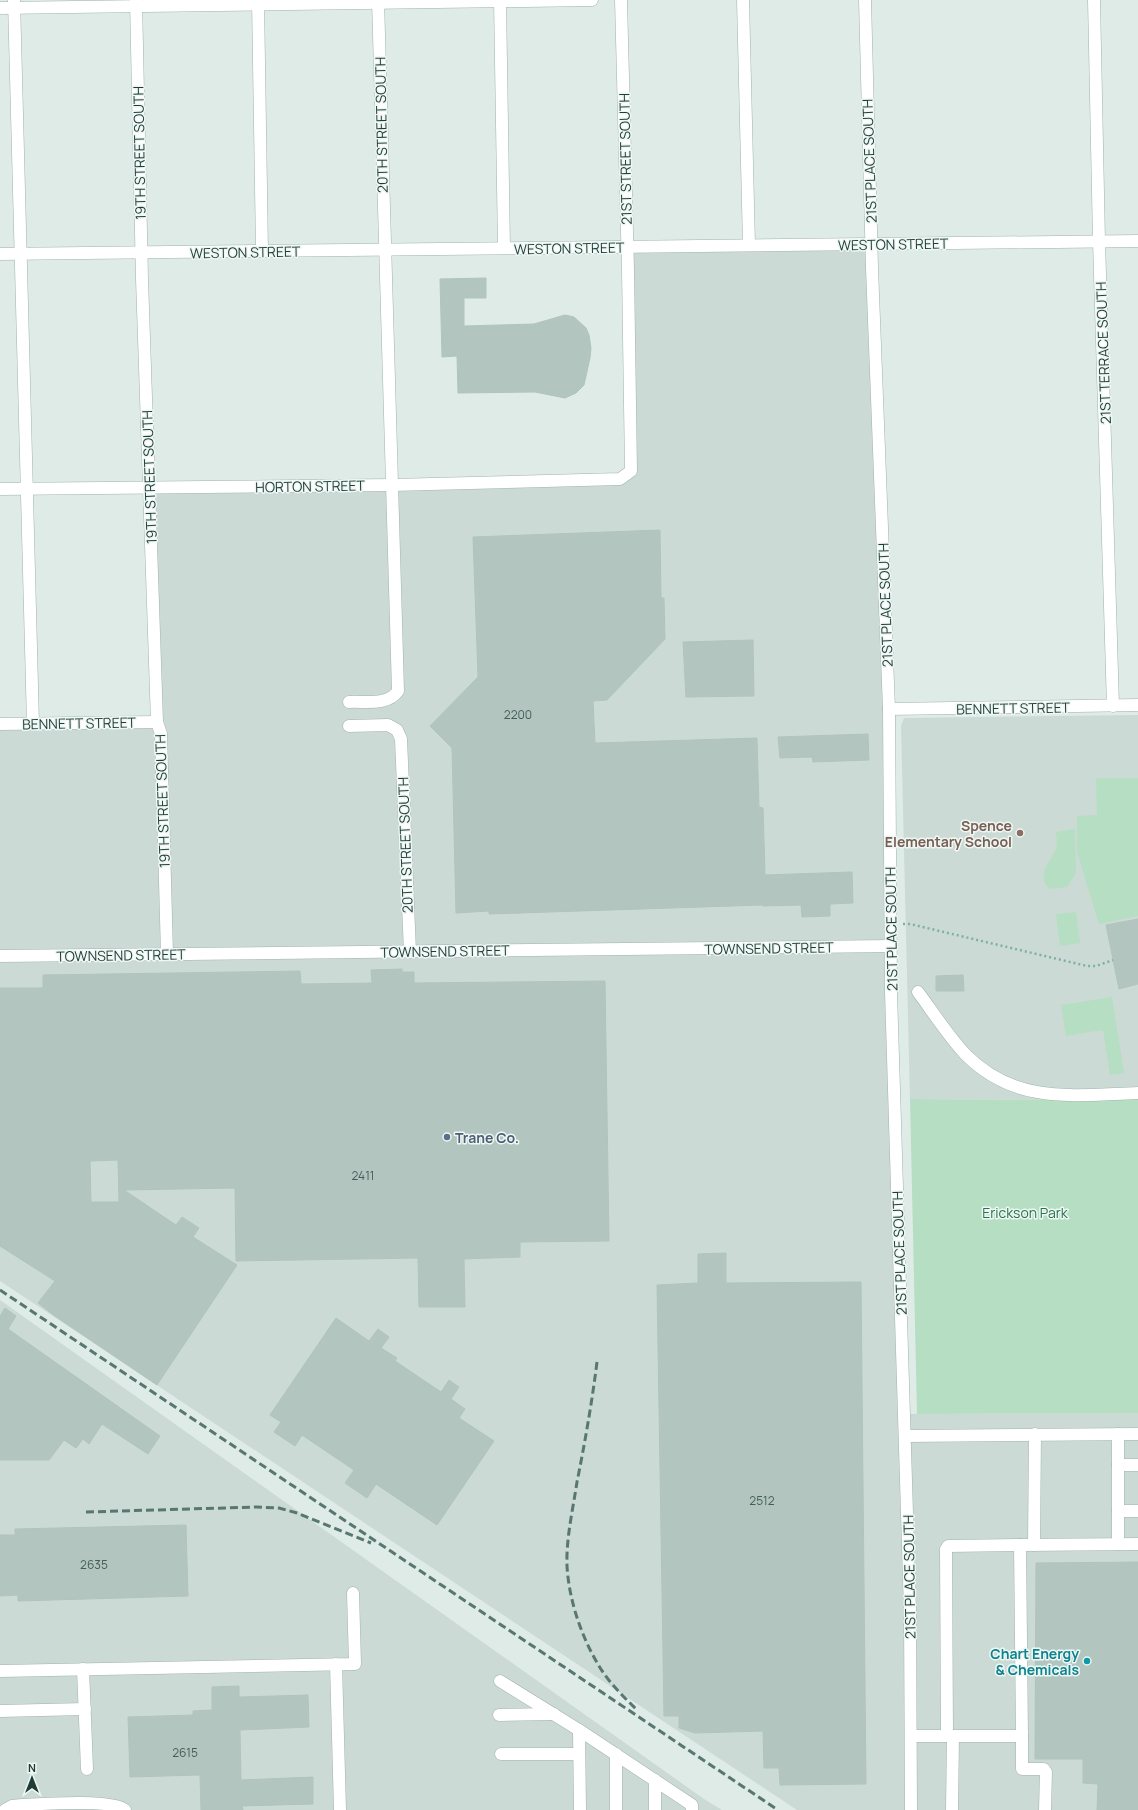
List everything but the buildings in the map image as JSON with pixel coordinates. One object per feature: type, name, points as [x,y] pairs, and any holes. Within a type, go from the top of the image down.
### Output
[{"type":"street","points":[[0,8],[14,4],[592,0]]},
{"type":"street","name":"21ST STREET SOUTH","points":[[620,480],[631,471],[621,0]]},
{"type":"street","points":[[743,0],[749,246]]},
{"type":"street","name":"21ST PLACE SOUTH","points":[[864,0],[871,244],[889,709],[890,924],[910,1611],[911,1810]]},
{"type":"street","name":"21ST TERRACE SOUTH","points":[[1094,0],[1099,241],[1113,706]]},
{"type":"street","name":"20TH STREET SOUTH","points":[[378,1],[384,250],[392,485]]},
{"type":"street","points":[[500,1],[504,248]]},
{"type":"street","points":[[258,2],[262,251]]},
{"type":"street","name":"19TH STREET SOUTH","points":[[136,3],[141,253],[158,722],[161,734],[167,954]]},
{"type":"street","points":[[14,4],[19,254],[28,489],[33,724]]},
{"type":"street","name":"WESTON STREET","points":[[0,254],[1138,241]]},
{"type":"street","name":"HORTON STREET","points":[[0,489],[392,485],[620,480]]},
{"type":"street","points":[[349,702],[388,700],[394,696],[398,690],[392,485]]},
{"type":"street","name":"BENNETT STREET","points":[[889,709],[1138,706]]},
{"type":"street","name":"BENNETT STREET","points":[[0,724],[158,722]]},
{"type":"street","name":"20TH STREET SOUTH","points":[[349,726],[388,725],[397,730],[401,739],[410,952]]},
{"type":"street","name":"TOWNSEND STREET","points":[[0,956],[891,946]]},
{"type":"street","points":[[918,992],[966,1054],[993,1077],[1024,1090],[1051,1095],[1138,1093]]},
{"type":"street","points":[[1034,1434],[1034,1545]]},
{"type":"street","points":[[1118,1434],[1118,1544]]},
{"type":"street","points":[[905,1436],[1138,1434]]},
{"type":"street","points":[[1118,1465],[1138,1465]]},
{"type":"street","points":[[1118,1511],[1138,1511]]},
{"type":"street","points":[[952,1810],[946,1549],[948,1546],[1138,1544]]},
{"type":"street","points":[[1020,1545],[1022,1769],[1044,1769],[1046,1772],[1045,1810]]},
{"type":"street","points":[[0,1671],[355,1664],[353,1593]]},
{"type":"street","points":[[336,1664],[340,1810]]},
{"type":"street","points":[[83,1669],[87,1769]]},
{"type":"street","points":[[500,1681],[554,1714],[655,1780],[692,1805],[692,1810]]},
{"type":"street","points":[[0,1711],[85,1709]]},
{"type":"street","points":[[499,1715],[554,1714]]},
{"type":"street","points":[[579,1730],[580,1810]]},
{"type":"street","points":[[911,1736],[1022,1736]]},
{"type":"street","points":[[501,1754],[579,1754]]},
{"type":"street","points":[[616,1754],[616,1810]]},
{"type":"street","points":[[655,1780],[655,1810]]},
{"type":"street","points":[[5,1810],[12,1806],[22,1805],[107,1804],[122,1807],[125,1810]]},
{"type":"path","points":[[890,924],[910,924],[1087,966],[1096,966],[1113,960]]},
{"type":"shaded area","name":"Trane Co.","points":[[871,244],[889,709],[900,1414],[1138,1413],[1138,1810],[797,1810],[0,1281],[0,724],[157,721],[149,487],[620,479],[631,471],[627,247]]},
{"type":"shaded area","name":"Spence Elementary School","points":[[1138,715],[1138,1098],[1048,1100],[910,1099],[901,726],[904,718]]},
{"type":"shaded area","points":[[0,1300],[704,1799],[722,1810],[0,1810]]},
{"type":"green space","points":[[1096,778],[1138,778],[1138,916],[1099,924],[1077,852],[1077,816],[1097,815]]},
{"type":"green space","points":[[1075,829],[1076,873],[1067,887],[1049,889],[1045,883],[1044,873],[1057,846],[1056,832]]},
{"type":"green space","points":[[1076,912],[1080,943],[1060,946],[1056,914]]},
{"type":"green space","points":[[1112,997],[1124,1073],[1110,1075],[1103,1030],[1066,1036],[1061,1005]]},
{"type":"green space","name":"Erickson Park","points":[[1138,1098],[1138,1413],[917,1414],[910,1099],[1048,1100]]},
{"type":"railway","points":[[0,1290],[778,1810]]},
{"type":"railway","points":[[597,1362],[569,1534],[567,1555],[568,1579],[573,1605],[581,1630],[599,1666],[617,1690],[638,1711]]},
{"type":"railway","points":[[86,1512],[257,1507],[279,1508],[297,1513],[371,1543]]},
{"type":"place","name":"Spence Elementary School","points":[[1020,833]]},
{"type":"place","name":"Trane Co.","points":[[447,1137]]},
{"type":"place","name":"Chart Energy & Chemicals","points":[[1087,1661]]}]
